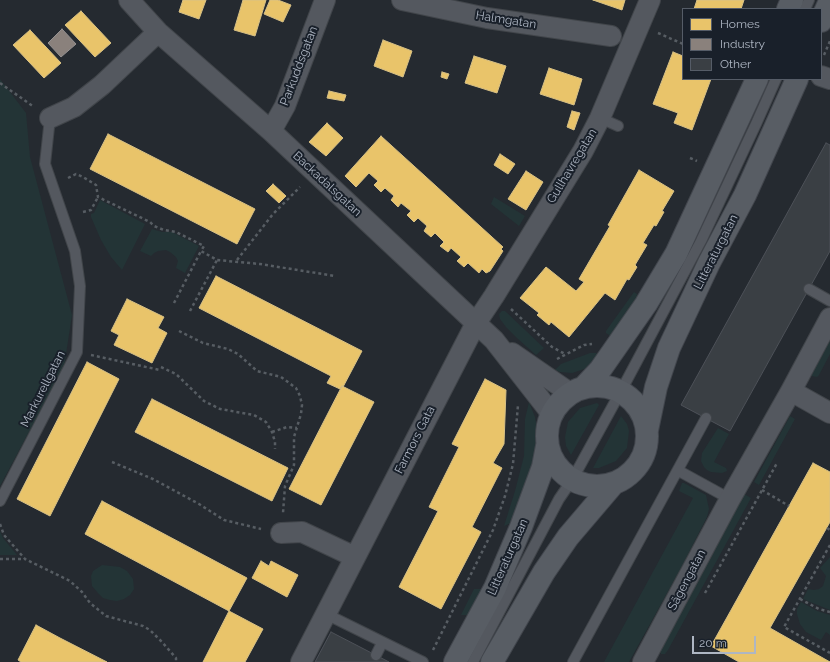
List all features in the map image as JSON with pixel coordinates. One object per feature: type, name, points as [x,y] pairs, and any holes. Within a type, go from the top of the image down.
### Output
[{"type":"street","name":"Backadalsgatan","points":[[129,0],[158,32],[271,131],[494,340],[551,413]]},
{"type":"street","name":"Parkuddsgatan","points":[[271,131],[285,106],[325,0]]},
{"type":"street","name":"Halmgatan","points":[[402,0],[487,18],[611,36]]},
{"type":"street","name":"Gullhavregatan","points":[[476,323],[583,151],[609,122],[639,24],[650,0]]},
{"type":"street","points":[[822,19],[830,1]]},
{"type":"street","points":[[50,118],[74,107],[102,85],[158,32]]},
{"type":"street","points":[[822,67],[830,79]]},
{"type":"street","name":"Litteraturgatan","points":[[757,80],[676,254],[646,304],[600,370],[577,390],[559,402],[551,413],[546,434],[550,456],[563,474],[572,480],[582,484],[604,486],[624,478],[633,471],[640,462],[645,452],[647,430],[656,387],[669,348],[709,263],[745,195],[797,80]]},
{"type":"street","name":"Sägengatan","points":[[644,662],[730,499],[830,318]]},
{"type":"street","name":"Farmors Gata","points":[[301,662],[476,323]]},
{"type":"street","name":"Backadalsgatan","points":[[494,340],[577,390]]},
{"type":"street","name":"Litteraturgatan","points":[[577,390],[597,385],[621,391],[631,398],[639,407],[647,430]]},
{"type":"street","points":[[791,391],[830,413]]},
{"type":"street","name":"Litteraturgatan","points":[[455,662],[495,588],[521,527],[543,467],[547,446]]},
{"type":"street","name":"Litteraturgatan","points":[[492,662],[544,572],[568,537],[614,483]]},
{"type":"street","points":[[281,533],[302,532],[355,557]]},
{"type":"lane","points":[[474,662],[559,499],[572,480],[621,391],[701,241],[776,80]]},
{"type":"lane","name":"Markurellgatan","points":[[0,501],[77,352],[80,286],[75,250],[45,164],[50,118]]},
{"type":"lane","points":[[809,289],[830,302]]},
{"type":"lane","points":[[573,662],[706,418]]},
{"type":"lane","points":[[678,470],[730,499]]},
{"type":"lane","points":[[326,614],[423,662]]},
{"type":"lane","points":[[376,655],[382,643]]},
{"type":"path","points":[[639,24],[682,44]]},
{"type":"path","points":[[822,67],[830,41]]},
{"type":"path","points":[[0,83],[50,118]]},
{"type":"path","points":[[237,261],[273,214],[315,173]]},
{"type":"path","points":[[68,178],[76,174],[96,185],[98,197],[90,210],[83,212]]},
{"type":"path","points":[[98,197],[150,222],[154,226],[164,230],[176,232],[204,246],[174,303]]},
{"type":"path","points":[[201,251],[217,260],[237,261],[335,276]]},
{"type":"path","points":[[190,311],[217,260]]},
{"type":"path","points":[[494,296],[505,304],[552,347],[566,354]]},
{"type":"path","points":[[179,331],[203,343],[228,349],[238,354],[258,371],[281,377],[290,382],[296,388],[302,405],[301,414],[294,437],[294,464],[285,486],[281,533]]},
{"type":"path","points":[[77,352],[160,370]]},
{"type":"path","points":[[161,367],[176,374],[204,401],[220,409],[254,415],[266,422],[272,432],[275,448]]},
{"type":"path","points":[[272,432],[287,426],[297,428]]},
{"type":"path","points":[[705,594],[780,456]]},
{"type":"path","points":[[112,462],[153,479],[199,504],[224,520],[251,527]]},
{"type":"path","points":[[762,490],[789,506]]},
{"type":"path","points":[[0,524],[4,535],[25,559],[70,581],[82,592],[90,603],[106,616],[142,626],[150,630],[176,658],[176,662]]},
{"type":"path","points":[[826,528],[830,530]]},
{"type":"path","points":[[830,545],[784,627],[830,653]]},
{"type":"path","points":[[0,559],[25,559]]},
{"type":"path","points":[[800,599],[819,609],[830,612]]},
{"type":"shaded area","points":[[0,79],[26,113],[30,157],[72,315],[64,367],[0,486]]},
{"type":"shaded area","points":[[494,197],[525,216],[519,226],[491,204]]},
{"type":"shaded area","points":[[100,200],[145,224],[122,270],[111,257],[101,240],[91,217],[91,214],[94,213]]},
{"type":"shaded area","points":[[152,229],[162,232],[172,232],[199,246],[185,273],[176,268],[178,261],[176,257],[166,250],[158,251],[151,256],[140,251]]},
{"type":"shaded area","points":[[634,292],[637,294],[635,308],[612,337],[606,333],[606,331]]},
{"type":"shaded area","points":[[502,311],[505,311],[544,348],[536,355],[506,327],[500,319],[499,314]]},
{"type":"shaded area","points":[[830,341],[830,354],[819,375],[817,377],[812,376],[812,374]]},
{"type":"shaded area","points":[[590,353],[596,353],[599,355],[592,365],[584,369],[572,373],[555,370],[561,364]]},
{"type":"shaded area","points":[[529,402],[535,417],[537,429],[537,451],[513,522],[504,526],[524,456],[525,419]]},
{"type":"shaded area","points":[[597,403],[599,405],[571,455],[566,446],[565,437],[568,422],[580,408]]},
{"type":"shaded area","points":[[621,416],[627,424],[629,431],[627,448],[616,461],[599,468],[593,468]]},
{"type":"shaded area","points":[[790,416],[795,419],[759,485],[754,482]]},
{"type":"shaded area","points":[[718,428],[729,434],[714,462],[726,468],[727,471],[722,473],[707,470],[701,461],[702,453]]},
{"type":"shaded area","points":[[682,483],[706,495],[709,509],[707,517],[681,568],[629,662],[604,662],[693,498],[679,491]]},
{"type":"shaded area","points":[[744,494],[751,498],[668,650],[665,654],[661,654],[660,650]]},
{"type":"shaded area","points":[[0,531],[3,538],[17,555],[0,555]]},
{"type":"shaded area","points":[[830,557],[830,610],[803,599],[808,589],[819,589],[823,586],[826,576],[820,568]]},
{"type":"shaded area","points":[[102,565],[120,567],[127,571],[133,579],[134,589],[130,595],[117,601],[103,598],[98,593],[92,586],[91,576],[93,571]]},
{"type":"shaded area","points":[[474,589],[483,589],[475,610],[467,615],[461,615]]},
{"type":"shaded area","points":[[801,602],[817,611],[830,615],[830,635],[826,632],[821,640],[806,632],[800,624],[797,614],[797,609]]},
{"type":"building: Homes","points":[[183,0],[206,0],[199,19],[179,12]]},
{"type":"building: Homes","points":[[243,0],[266,0],[255,36],[234,30]]},
{"type":"building: Homes","points":[[270,0],[278,0],[291,5],[283,22],[264,14]]},
{"type":"building: Homes","points":[[593,0],[625,0],[622,10]]},
{"type":"building: Homes","points":[[697,0],[744,0],[741,8],[694,8]]},
{"type":"building: Homes","points":[[81,11],[111,43],[95,57],[65,25]]},
{"type":"building: Homes","points":[[30,30],[61,63],[44,78],[13,45]]},
{"type":"building: Homes","points":[[383,40],[412,51],[403,77],[374,66]]},
{"type":"building: Homes","points":[[673,52],[682,56],[682,80],[711,80],[692,130],[674,123],[678,113],[653,104]]},
{"type":"building: Homes","points":[[474,56],[506,66],[497,93],[465,83]]},
{"type":"building: Homes","points":[[549,68],[582,79],[574,105],[540,94]]},
{"type":"building: Homes","points":[[442,72],[449,74],[447,79],[441,77]]},
{"type":"building: Homes","points":[[329,91],[346,95],[344,101],[327,98]]},
{"type":"building: Homes","points":[[572,111],[580,113],[574,130],[567,127]]},
{"type":"building: Homes","points":[[327,123],[343,138],[326,156],[309,142]]},
{"type":"building: Homes","points":[[108,134],[255,209],[237,244],[90,169]]},
{"type":"building: Homes","points":[[381,136],[503,247],[501,249],[503,251],[490,271],[486,273],[482,269],[479,273],[468,263],[464,267],[457,261],[461,257],[451,248],[448,252],[440,246],[444,242],[435,233],[431,237],[424,231],[427,226],[418,218],[414,222],[407,215],[411,211],[401,203],[398,207],[391,200],[394,196],[385,188],[381,192],[374,185],[378,181],[369,173],[356,187],[345,176]]},
{"type":"building: Homes","points":[[500,154],[515,164],[508,174],[494,165]]},
{"type":"building: Homes","points":[[639,170],[674,191],[662,211],[664,212],[656,226],[654,225],[643,243],[647,245],[635,265],[637,267],[629,280],[627,279],[615,300],[605,293],[569,337],[551,322],[549,325],[537,315],[539,313],[520,298],[546,267],[576,291],[584,282],[579,279],[610,226],[608,225]]},
{"type":"building: Homes","points":[[526,171],[543,182],[526,210],[508,199]]},
{"type":"building: Homes","points":[[273,184],[286,196],[279,203],[266,191]]},
{"type":"building: Homes","points":[[216,276],[362,351],[343,387],[342,386],[340,389],[327,383],[331,376],[199,308]]},
{"type":"building: Homes","points":[[127,299],[164,317],[158,328],[167,333],[152,363],[114,345],[119,335],[111,331]]},
{"type":"building: Homes","points":[[87,362],[119,379],[50,516],[17,499]]},
{"type":"building: Homes","points":[[485,379],[506,390],[504,444],[493,463],[502,468],[472,527],[481,532],[441,609],[399,587],[438,511],[429,507],[459,447],[452,444]]},
{"type":"building: Homes","points":[[342,386],[374,402],[321,505],[289,489]]},
{"type":"building: Homes","points":[[152,399],[288,468],[272,501],[135,432]]},
{"type":"building: Homes","points":[[813,463],[830,472],[830,522],[770,628],[830,662],[739,662],[711,646]]},
{"type":"building: Homes","points":[[102,501],[247,578],[229,611],[85,534]]},
{"type":"building: Homes","points":[[261,561],[269,566],[271,561],[298,575],[287,597],[252,578]]},
{"type":"building: Homes","points":[[229,611],[263,629],[245,662],[203,662]]},
{"type":"building: Homes","points":[[36,625],[107,662],[21,662],[18,660]]},
{"type":"building: Industry","points":[[62,29],[76,44],[61,57],[48,43]]},
{"type":"building: Other","points":[[826,143],[830,145],[830,251],[730,431],[681,405]]},
{"type":"building: Other","points":[[331,632],[389,662],[315,662]]}]
